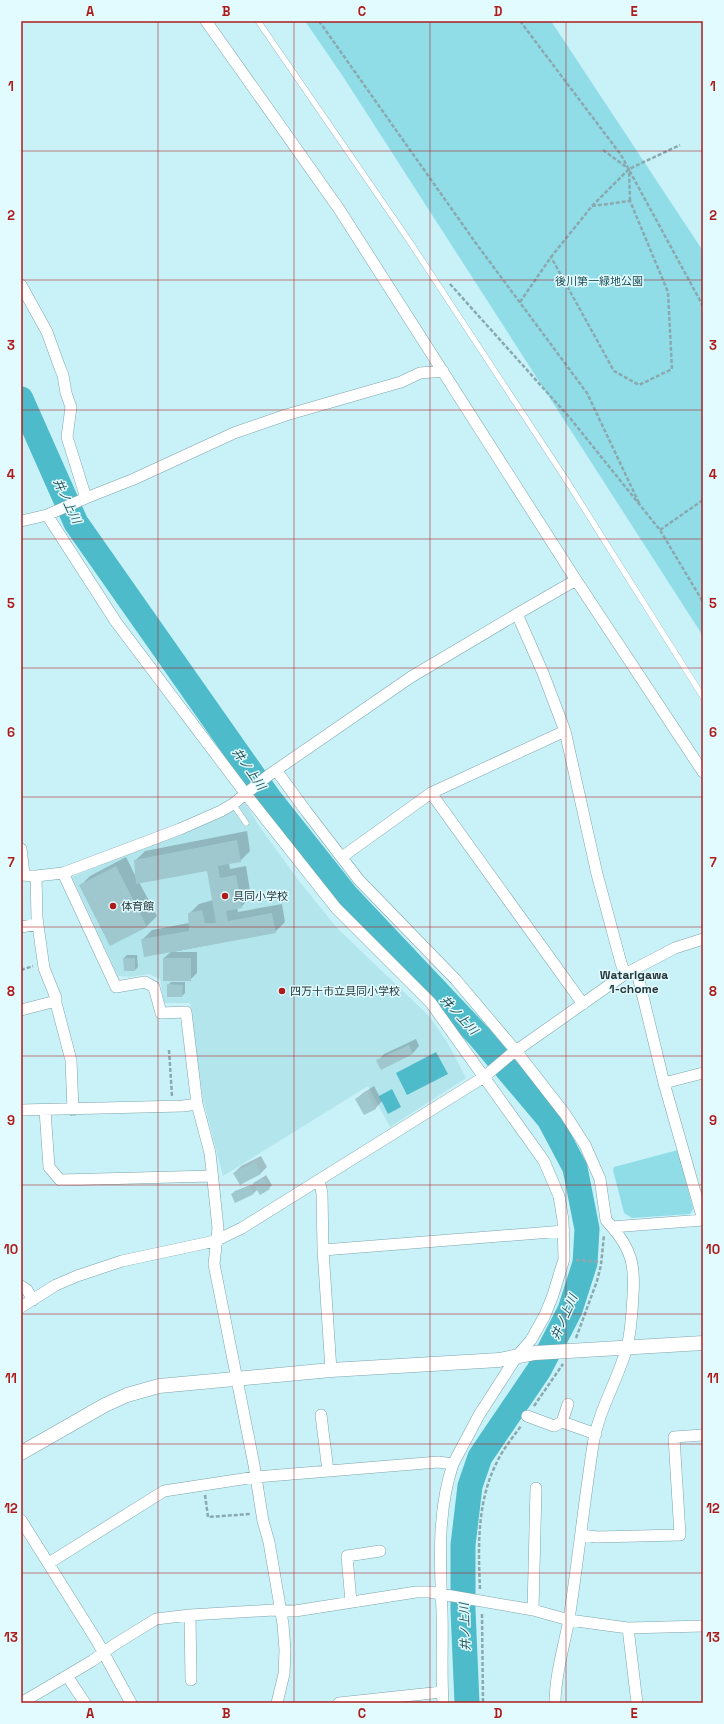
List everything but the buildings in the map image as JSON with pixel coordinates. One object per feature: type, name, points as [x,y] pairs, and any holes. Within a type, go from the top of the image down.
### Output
[{"type":"street","points":[[206,21],[338,209],[444,371],[576,580],[703,772]]},
{"type":"street","points":[[21,285],[47,332],[64,375],[66,393],[71,407],[67,437],[81,500]]},
{"type":"street","points":[[21,521],[52,513],[134,479],[234,433],[286,415],[401,382],[420,373],[444,371]]},
{"type":"street","points":[[52,513],[116,622],[336,908],[431,1003],[486,1076],[544,1161],[559,1196],[564,1231],[564,1259],[545,1314],[531,1340],[518,1356],[479,1415],[453,1464],[448,1478],[442,1522],[441,1593],[443,1698],[339,1703]]},
{"type":"street","points":[[21,849],[23,874],[36,876],[63,873],[180,829],[221,811],[233,804],[246,791],[411,677],[576,580]]},
{"type":"street","points":[[516,614],[543,673],[565,731],[596,874],[625,974]]},
{"type":"street","points":[[342,857],[431,793],[565,731]]},
{"type":"street","points":[[273,772],[306,811],[359,880],[456,980],[513,1053],[565,1114],[585,1145],[600,1178],[606,1220],[623,1239],[630,1253],[634,1276],[631,1329],[626,1348],[593,1444],[582,1535],[555,1703]]},
{"type":"street","points":[[431,793],[583,1004]]},
{"type":"street","points":[[63,873],[116,987],[145,982],[154,987],[161,1013],[186,1012],[197,1104],[210,1153],[218,1228],[215,1241],[214,1264],[281,1610],[285,1650],[284,1674],[277,1703]]},
{"type":"street","points":[[36,876],[38,924],[44,968],[56,998],[71,1060],[73,1110]]},
{"type":"street","points":[[21,927],[38,924]]},
{"type":"street","points":[[21,1307],[56,1285],[77,1276],[122,1261],[215,1241],[242,1228],[486,1076],[513,1053],[625,974],[675,948],[703,939]]},
{"type":"street","points":[[612,1227],[703,1220],[664,1083],[636,968]]},
{"type":"street","points":[[21,1010],[56,1001]]},
{"type":"street","points":[[664,1083],[703,1073]]},
{"type":"street","points":[[21,1110],[73,1110],[197,1104]]},
{"type":"street","points":[[45,1110],[49,1167],[60,1180],[212,1176]]},
{"type":"street","points":[[319,1180],[322,1193],[323,1250],[331,1370]]},
{"type":"street","points":[[323,1250],[564,1231]]},
{"type":"street","points":[[21,1286],[27,1290],[33,1300]]},
{"type":"street","points":[[21,1453],[127,1394],[159,1386],[237,1380],[331,1370],[499,1360],[536,1353],[565,1357],[626,1348],[703,1343]]},
{"type":"street","points":[[527,1416],[554,1426],[562,1422],[568,1404]]},
{"type":"street","points":[[321,1415],[328,1471]]},
{"type":"street","points":[[562,1422],[596,1434]]},
{"type":"street","points":[[582,1535],[598,1537],[680,1535],[674,1437],[703,1434]]},
{"type":"street","points":[[49,1563],[164,1491],[256,1477],[438,1462],[453,1464]]},
{"type":"street","points":[[533,1610],[536,1488]]},
{"type":"street","points":[[21,1520],[49,1563],[131,1703]]},
{"type":"street","points":[[351,1602],[347,1556],[380,1551]]},
{"type":"street","points":[[21,1703],[67,1676],[156,1619],[190,1615],[281,1610],[295,1611],[416,1592],[441,1593],[480,1602],[533,1610],[569,1620],[628,1628],[703,1626]]},
{"type":"street","points":[[190,1615],[191,1680]]},
{"type":"street","points":[[628,1628],[637,1703]]},
{"type":"street","points":[[67,1676],[85,1703]]},
{"type":"lane","points":[[258,21],[417,252],[561,471],[703,697]]},
{"type":"lane","points":[[233,804],[246,823]]},
{"type":"path","points":[[319,21],[475,242],[587,393],[640,505]]},
{"type":"path","points":[[520,21],[621,155],[703,306]]},
{"type":"path","points":[[520,302],[550,257],[592,206],[629,169],[680,145]]},
{"type":"path","points":[[603,150],[629,169]]},
{"type":"path","points":[[550,257],[614,372],[639,385],[672,369],[668,292],[630,201],[629,169]]},
{"type":"path","points":[[592,206],[630,201]]},
{"type":"path","points":[[449,283],[570,418],[660,530],[703,602]]},
{"type":"path","points":[[660,530],[703,500]]},
{"type":"path","points":[[169,1050],[173,1106]]},
{"type":"path","points":[[575,1340],[597,1281],[604,1234],[612,1227]]},
{"type":"path","points":[[564,1259],[601,1262]]},
{"type":"path","points":[[483,1703],[482,1609],[480,1602],[478,1548],[481,1516],[487,1490],[497,1462],[565,1357]]},
{"type":"path","points":[[203,1485],[208,1517],[253,1514]]},
{"type":"shaded area","name":"四万十市立具同小学校","points":[[245,803],[259,826],[299,881],[337,928],[429,1016],[447,1042],[466,1078],[390,1127],[368,1086],[223,1176],[203,1099],[190,1003],[164,1003],[160,979],[149,974],[130,977],[118,976],[72,877],[228,814]]},
{"type":"shaded area","points":[[436,1052],[448,1074],[407,1095],[396,1073]]},
{"type":"shaded area","points":[[392,1089],[401,1107],[388,1114],[379,1096]]},
{"type":"green space","name":"後川第一緑地公園","points":[[305,21],[551,21],[703,251],[703,636],[344,78]]},
{"type":"green space","points":[[678,1150],[693,1209],[690,1214],[632,1218],[624,1213],[613,1170],[614,1167]]},
{"type":"waterway","name":"井ノ上川","points":[[21,399],[76,523],[269,798],[346,895],[479,1036],[549,1119],[575,1168],[587,1229],[585,1263],[570,1310],[539,1370],[480,1457],[470,1486],[463,1545],[463,1610],[467,1703]]},
{"type":"place","name":"具同小学校","points":[[225,896]]},
{"type":"place","name":"体育館","points":[[113,906]]},
{"type":"place","name":"四万十市立具同小学校","points":[[282,991]]},
{"type":"district","name":"Watarigawa 1-chome","points":[[634,982]]}]
